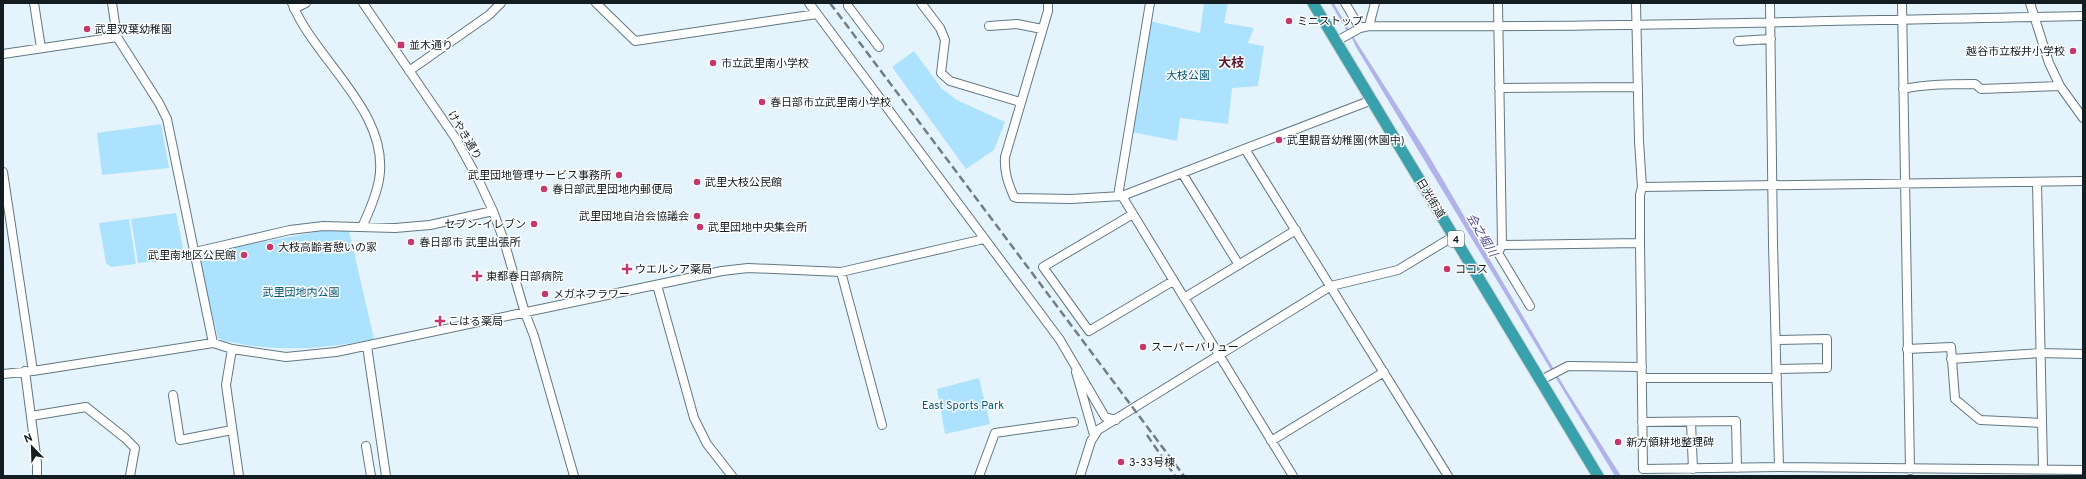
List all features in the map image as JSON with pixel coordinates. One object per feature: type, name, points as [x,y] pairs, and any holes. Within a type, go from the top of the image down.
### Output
[{"type":"highway","name":"日光街道","points":[[1314,3],[1341,39],[1372,100],[1598,476]]},
{"type":"street","points":[[34,3],[41,48]]},
{"type":"street","points":[[112,3],[117,37],[159,103],[167,119],[213,343]]},
{"type":"street","points":[[306,3],[293,6],[321,51],[362,108],[376,141],[378,149],[379,180],[362,226]]},
{"type":"street","name":"けやき通り","points":[[363,3],[456,139],[478,179],[493,211],[504,241],[525,313],[534,336],[574,476]]},
{"type":"street","points":[[409,71],[489,15],[501,3]]},
{"type":"street","points":[[596,3],[635,41],[817,14]]},
{"type":"street","points":[[809,3],[1072,358],[1105,417],[1116,420]]},
{"type":"street","points":[[848,3],[848,6],[879,47]]},
{"type":"street","points":[[921,3],[940,28],[945,40],[941,73],[950,81],[1020,102]]},
{"type":"street","points":[[1048,3],[1048,11],[1005,157],[1004,168],[1007,181],[1014,197],[1071,199],[1120,196],[1372,100]]},
{"type":"street","points":[[1150,3],[1120,196],[1133,214],[1292,476]]},
{"type":"street","points":[[1345,3],[1359,29]]},
{"type":"street","points":[[1369,26],[1375,3]]},
{"type":"street","points":[[1498,3],[1502,245],[1498,253],[1530,306]]},
{"type":"street","points":[[1636,3],[1642,187],[1640,196],[1640,243],[1643,378],[1643,469],[1779,467],[1910,470],[2043,468],[2083,470]]},
{"type":"street","points":[[1770,3],[1779,467]]},
{"type":"street","points":[[1902,3],[1910,470]]},
{"type":"street","points":[[2030,3],[2049,63],[2060,86],[2083,118]]},
{"type":"street","points":[[1341,39],[1359,29],[1369,26],[1636,26],[2083,16]]},
{"type":"street","points":[[989,26],[1017,24],[1042,29]]},
{"type":"street","points":[[3,54],[117,37]]},
{"type":"street","points":[[1738,40],[1771,39]]},
{"type":"street","points":[[1903,89],[1966,84],[1975,84],[1980,89],[2060,86]]},
{"type":"street","points":[[1499,88],[1638,87]]},
{"type":"street","points":[[1245,149],[1448,476]]},
{"type":"street","points":[[3,172],[29,371],[31,416],[37,463],[37,476]]},
{"type":"street","points":[[1182,173],[1239,265]]},
{"type":"street","points":[[1642,187],[2083,181]]},
{"type":"street","points":[[2036,182],[2043,468]]},
{"type":"street","points":[[195,252],[290,230],[323,226],[395,228],[430,225],[493,211]]},
{"type":"street","points":[[1133,214],[1043,267],[1088,330],[1173,281]]},
{"type":"street","points":[[1184,298],[1296,230]]},
{"type":"street","points":[[1094,435],[1331,286],[1398,270],[1454,236]]},
{"type":"street","points":[[3,374],[213,343],[232,349],[286,357],[336,352],[656,285],[748,268],[841,272],[984,239]]},
{"type":"street","points":[[1502,245],[1640,243]]},
{"type":"street","points":[[841,272],[882,425]]},
{"type":"street","points":[[656,285],[694,418],[707,444],[732,476]]},
{"type":"street","points":[[1776,340],[1827,339],[1827,368],[1777,369]]},
{"type":"street","points":[[367,346],[386,476]]},
{"type":"street","points":[[1907,349],[1951,347],[1955,399],[1980,420],[2042,423]]},
{"type":"street","points":[[232,349],[226,385],[239,476]]},
{"type":"street","points":[[1952,359],[2040,353],[2083,354]]},
{"type":"street","points":[[1072,358],[1094,435],[1080,476]]},
{"type":"street","points":[[1541,380],[1561,368],[1568,366],[1642,367]]},
{"type":"street","points":[[1271,441],[1384,372]]},
{"type":"street","points":[[1643,378],[1777,378]]},
{"type":"street","points":[[173,395],[180,440],[232,430]]},
{"type":"street","points":[[31,416],[86,407],[125,438],[135,448],[130,476]]},
{"type":"street","points":[[1642,422],[1736,421],[1737,468]]},
{"type":"street","points":[[979,476],[995,433],[1074,422]]},
{"type":"street","points":[[1691,422],[1693,469]]},
{"type":"street","points":[[366,446],[371,476]]},
{"type":"green space","name":"大枝公園","points":[[1204,3],[1228,3],[1224,23],[1254,28],[1248,43],[1264,46],[1258,86],[1232,88],[1228,124],[1180,118],[1177,141],[1132,132],[1150,21],[1200,33]]},
{"type":"green space","points":[[914,51],[942,89],[957,100],[1005,122],[994,150],[966,169],[892,67]]},
{"type":"green space","points":[[161,124],[169,168],[102,175],[97,133]]},
{"type":"green space","points":[[176,213],[185,258],[138,263],[131,219]]},
{"type":"green space","points":[[129,219],[136,264],[111,267],[106,263],[99,223]]},
{"type":"green space","name":"武里団地内公園","points":[[326,230],[349,231],[374,339],[324,347],[275,348],[241,344],[218,338],[199,260],[203,253]]},
{"type":"green space","name":"East Sports Park","points":[[979,378],[990,424],[945,434],[937,389]]},
{"type":"shaded area","points":[[1347,27],[1426,151],[1565,388],[1621,476],[1615,476],[1356,47]]},
{"type":"waterway","name":"会之堀川","points":[[1332,3],[1349,32]]},
{"type":"railway","points":[[830,3],[1184,476]]},
{"type":"railway","points":[[1147,435],[1175,476]]},
{"type":"place","name":"ミニストップ","points":[[1289,21]]},
{"type":"place","name":"武里双葉幼稚園","points":[[87,29]]},
{"type":"place","name":"並木通り","points":[[401,45]]},
{"type":"place","name":"越谷市立桜井小学校","points":[[2073,51]]},
{"type":"place","name":"市立武里南小学校","points":[[713,63]]},
{"type":"place","name":"春日部市立武里南小学校","points":[[762,102]]},
{"type":"place","name":"武里観音幼稚園(休園中)","points":[[1279,140]]},
{"type":"place","name":"武里団地管理サービス事務所","points":[[619,175]]},
{"type":"place","name":"武里大枝公民館","points":[[697,182]]},
{"type":"place","name":"春日部武里団地内郵便局","points":[[544,189]]},
{"type":"place","name":"武里団地自治会協議会","points":[[697,216]]},
{"type":"place","name":"セブン-イレブン","points":[[534,224]]},
{"type":"place","name":"武里団地中央集会所","points":[[700,227]]},
{"type":"place","name":"春日部市 武里出張所","points":[[411,242]]},
{"type":"place","name":"大枝高齢者憩いの家","points":[[270,247]]},
{"type":"place","name":"武里南地区公民館","points":[[244,255]]},
{"type":"place","name":"ウエルシア薬局","points":[[627,269]]},
{"type":"place","name":"ココス","points":[[1447,269]]},
{"type":"place","name":"東都春日部病院","points":[[477,276]]},
{"type":"place","name":"メガネフラワー","points":[[545,294]]},
{"type":"place","name":"こはる薬局","points":[[440,321]]},
{"type":"place","name":"スーパーバリュー","points":[[1143,347]]},
{"type":"place","name":"新方領耕地整理碑","points":[[1618,442]]},
{"type":"place","name":"3-33号棟","points":[[1121,462]]},
{"type":"district","name":"大枝","points":[[1231,62]]}]
